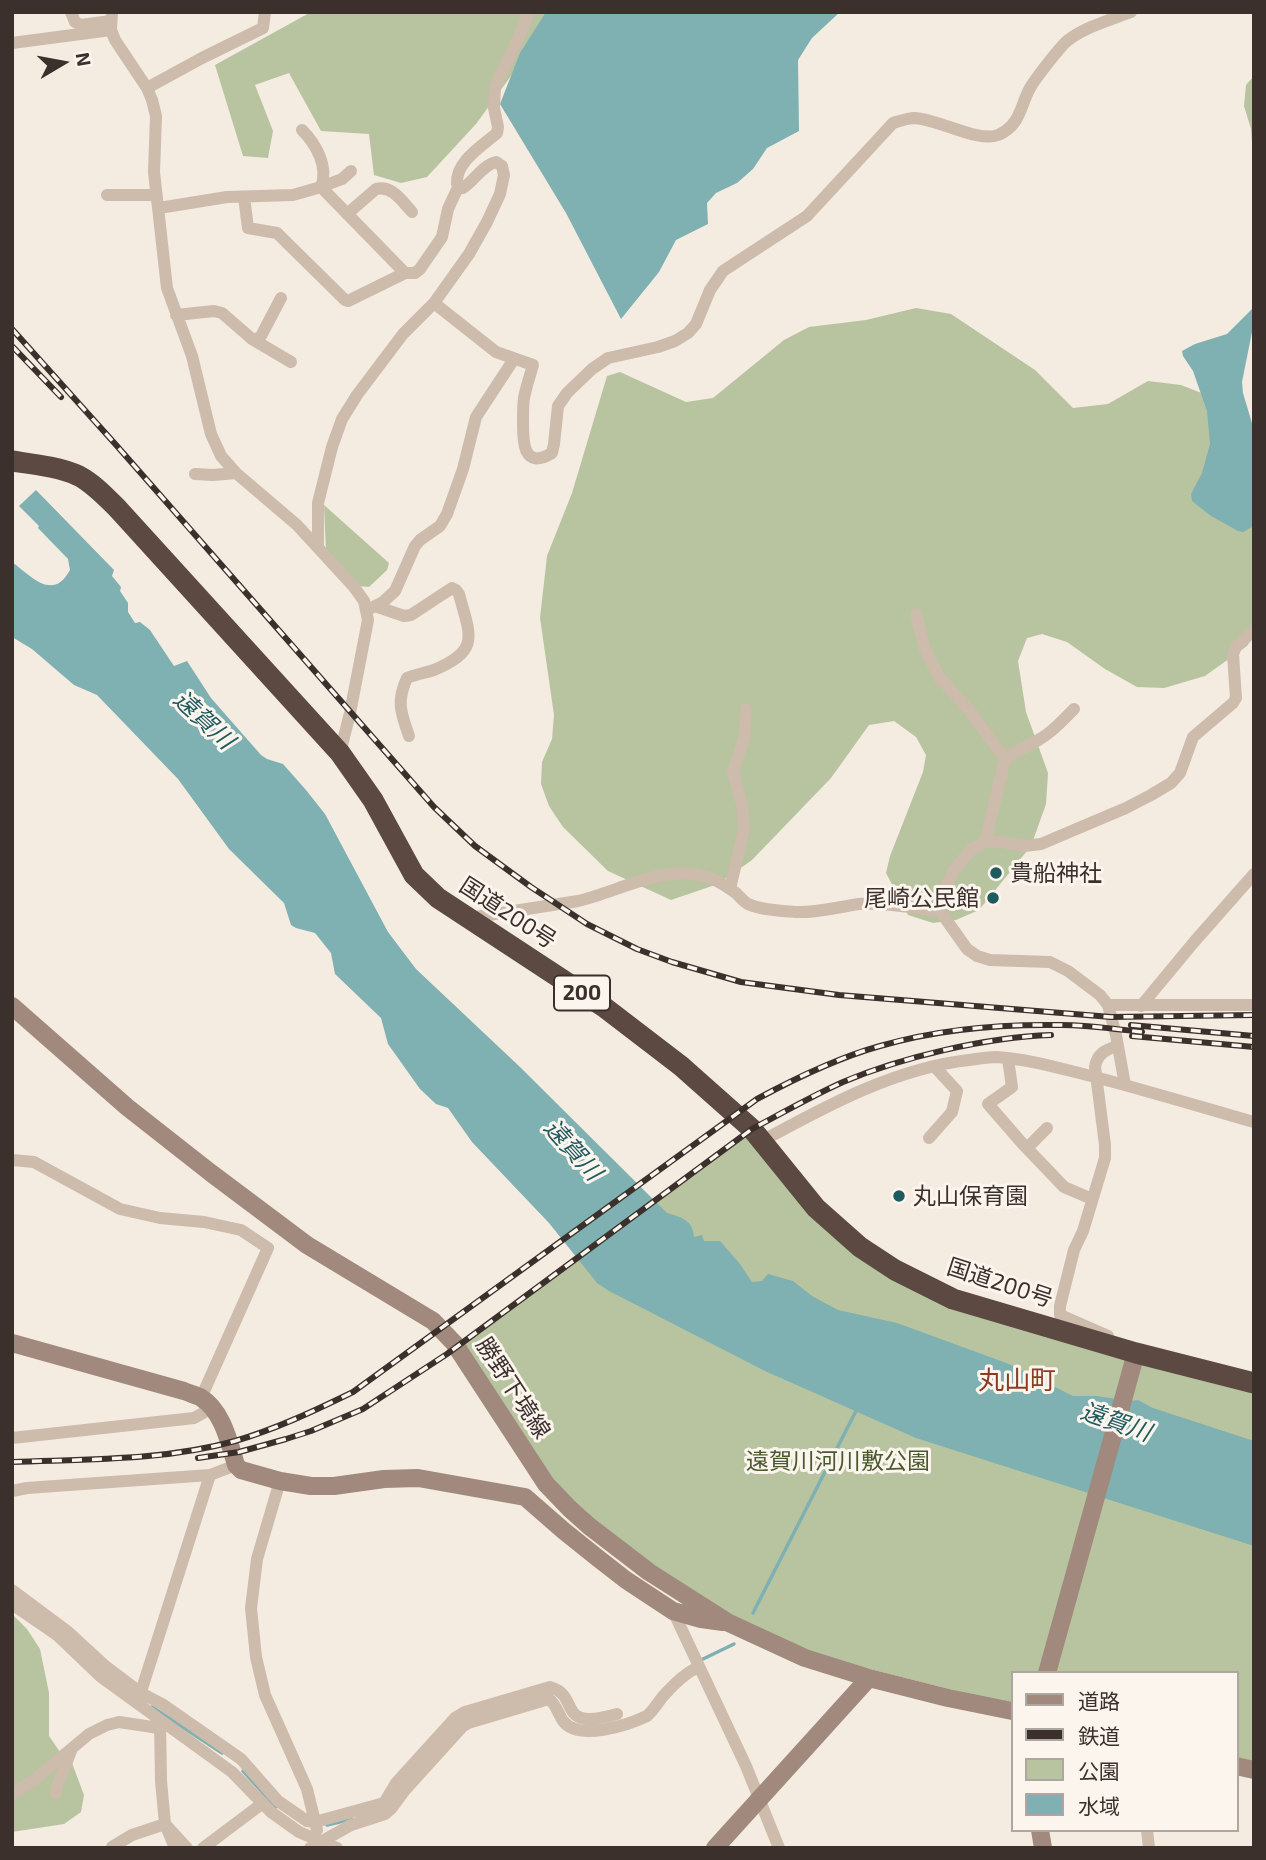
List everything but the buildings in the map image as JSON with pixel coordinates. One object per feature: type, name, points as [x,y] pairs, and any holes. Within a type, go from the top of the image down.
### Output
[{"type":"highway","name":"国道200号","points":[[12,461],[77,475],[99,490],[340,753],[373,800],[414,875],[438,898],[604,1007],[681,1066],[752,1129],[816,1208],[860,1247],[895,1270],[953,1299],[1111,1346],[1135,1357],[1254,1383]]},
{"type":"street","points":[[71,12],[75,22],[81,25],[111,21]]},
{"type":"street","points":[[147,88],[263,28],[265,12]]},
{"type":"street","points":[[459,186],[456,180],[461,166],[497,133],[495,87],[528,12]]},
{"type":"street","points":[[434,303],[496,352],[533,365],[523,399],[523,443],[527,453],[534,458],[543,458],[552,453],[558,405],[592,369],[608,358],[657,347],[688,333],[723,271],[807,216],[893,122],[913,118],[938,122],[986,138],[1000,134],[1015,122],[1030,88],[1066,42],[1089,28],[1131,12]]},
{"type":"street","points":[[12,43],[111,21]]},
{"type":"street","points":[[111,21],[115,40],[147,88],[156,116],[154,172],[167,288],[192,356],[211,435],[221,456],[236,473],[297,525],[371,608],[411,615],[452,588],[459,594],[469,644],[454,660],[407,678],[400,697],[400,706],[409,736]]},
{"type":"street","points":[[302,130],[310,139],[321,161],[324,178],[321,187]]},
{"type":"street","points":[[318,548],[318,503],[342,418],[402,334],[434,303],[469,254],[499,194],[502,166],[496,162],[490,164],[463,188],[459,186]]},
{"type":"street","points":[[107,195],[158,201],[293,195],[342,179],[351,171]]},
{"type":"street","points":[[244,197],[248,228],[278,233],[348,301],[405,273],[415,273],[420,269],[442,237],[448,209],[459,186]]},
{"type":"street","points":[[321,187],[405,273]]},
{"type":"street","points":[[347,214],[380,187],[390,190],[412,212]]},
{"type":"street","points":[[252,339],[261,335],[281,298]]},
{"type":"street","points":[[176,315],[214,311],[222,313],[252,339],[291,362]]},
{"type":"street","points":[[340,753],[371,608],[395,592],[415,547],[420,540],[440,526],[447,514],[463,469],[476,416],[514,359]]},
{"type":"street","points":[[195,474],[236,473]]},
{"type":"street","points":[[916,614],[925,649],[939,677],[970,711],[1005,759]]},
{"type":"street","points":[[1125,1085],[1108,1005],[1100,995],[1068,971],[1050,962],[990,960],[977,956],[967,949],[940,911],[941,897],[954,870],[972,849],[985,842],[1002,842],[1013,846],[1041,844],[1126,808],[1171,783],[1180,773],[1194,737],[1236,698],[1233,653],[1254,630]]},
{"type":"street","points":[[730,889],[744,829],[742,804],[733,772],[745,735],[746,709]]},
{"type":"street","points":[[985,842],[1005,759],[1058,726],[1074,709]]},
{"type":"street","points":[[467,918],[578,901],[666,874],[711,879],[730,889],[748,904],[796,912],[861,904],[940,911]]},
{"type":"street","points":[[1141,1006],[1254,874]]},
{"type":"street","points":[[1108,1005],[1254,1005]]},
{"type":"street","name":"勝野下境線","points":[[12,1006],[127,1107],[307,1245],[433,1321],[454,1343],[546,1484],[570,1509],[649,1572],[729,1623],[805,1658],[869,1678],[1010,1711]]},
{"type":"street","points":[[1111,1346],[1111,1339],[1105,1334],[1060,1315],[1060,1306],[1074,1250],[1083,1231],[1105,1158],[1096,1061],[1107,1049],[1118,1046]]},
{"type":"street","points":[[762,1141],[810,1115],[909,1072],[951,1062],[994,1057],[1037,1063],[1254,1122]]},
{"type":"street","points":[[1008,1059],[1012,1087],[988,1104],[1064,1187],[1091,1199]]},
{"type":"street","points":[[929,1138],[952,1112],[957,1091],[934,1066]]},
{"type":"street","points":[[1027,1148],[1047,1128]]},
{"type":"street","points":[[12,1160],[34,1162],[120,1209],[241,1230],[268,1248],[202,1413],[194,1418],[12,1438]]},
{"type":"street","points":[[12,1343],[184,1391],[205,1401],[220,1419],[236,1465],[241,1471],[311,1486],[418,1478],[525,1497],[608,1566],[673,1611],[729,1623]]},
{"type":"street","points":[[1049,1671],[1135,1357]]},
{"type":"street","points":[[12,1491],[210,1475],[236,1465]]},
{"type":"street","points":[[139,1698],[210,1475]]},
{"type":"street","points":[[280,1481],[257,1559],[251,1608],[256,1657],[265,1695],[307,1789],[316,1822],[315,1845]]},
{"type":"street","points":[[12,1590],[67,1631],[139,1698],[159,1724],[232,1772],[271,1811],[315,1845],[337,1848]]},
{"type":"street","points":[[12,1604],[57,1635],[100,1677],[139,1698],[162,1704],[241,1759],[278,1801],[307,1821],[316,1822],[384,1802],[396,1783],[455,1718],[466,1712],[550,1686],[560,1691],[573,1715],[597,1720],[603,1725]]},
{"type":"street","points":[[673,1611],[746,1766],[779,1848]]},
{"type":"street","points":[[603,1725],[647,1716],[665,1693],[696,1663]]},
{"type":"street","points":[[715,1848],[869,1678]]},
{"type":"street","points":[[315,1845],[351,1825],[391,1810],[413,1781],[468,1723],[549,1699],[553,1701],[563,1721],[577,1730],[588,1732],[617,1714]]},
{"type":"street","points":[[12,1794],[34,1780],[89,1734],[107,1725],[120,1722],[159,1724]]},
{"type":"street","points":[[159,1724],[165,1824],[175,1848]]},
{"type":"street","points":[[57,1793],[73,1748]]},
{"type":"street","points":[[203,1848],[263,1803]]},
{"type":"street","points":[[111,1847],[132,1835],[165,1824]]},
{"type":"street","points":[[165,1824],[187,1848]]},
{"type":"green space","points":[[311,12],[549,12],[516,69],[476,124],[427,177],[401,183],[374,175],[369,134],[321,131],[289,73],[255,85],[273,131],[268,158],[243,156],[215,65]]},
{"type":"green space","points":[[1254,76],[1254,170],[1251,129],[1244,106],[1246,85]]},
{"type":"green space","points":[[916,308],[951,314],[1035,370],[1073,408],[1108,404],[1148,381],[1181,385],[1217,399],[1254,435],[1254,635],[1247,646],[1205,676],[1164,688],[1137,687],[1105,669],[1067,642],[1042,634],[1027,638],[1018,661],[1026,712],[1048,773],[1046,804],[1031,846],[979,910],[956,920],[933,923],[908,915],[886,873],[923,772],[926,755],[916,737],[894,721],[869,725],[831,778],[752,860],[718,884],[671,900],[608,871],[563,827],[549,806],[541,784],[542,762],[552,739],[554,715],[540,618],[547,556],[572,493],[607,376],[620,372],[686,402],[713,398],[784,340],[809,327],[866,320]]},
{"type":"green space","points":[[324,505],[389,563],[387,570],[369,587],[357,586],[326,552]]},
{"type":"green space","name":"遠賀川河川敷公園","points":[[744,1132],[900,1283],[1254,1390],[1254,1764],[1238,1760],[1238,1671],[1010,1671],[1010,1704],[807,1653],[750,1629],[649,1566],[575,1507],[546,1473],[463,1345]]},
{"type":"green space","points":[[12,1614],[27,1629],[40,1649],[49,1693],[49,1736],[72,1763],[84,1795],[81,1812],[64,1824],[12,1832]]},
{"type":"water","points":[[546,12],[840,12],[812,38],[798,60],[799,131],[767,148],[753,169],[737,183],[716,193],[707,203],[708,224],[676,240],[659,272],[621,319],[566,213],[500,104],[520,53]]},
{"type":"water","points":[[1254,307],[1254,322],[1242,382],[1254,430],[1254,526],[1243,532],[1211,516],[1192,501],[1191,494],[1202,473],[1210,444],[1207,411],[1193,371],[1182,351],[1227,334]]},
{"type":"water","name":"遠賀川","points":[[36,490],[114,570],[112,576],[121,587],[120,591],[128,603],[128,612],[135,623],[140,622],[150,630],[174,666],[187,661],[211,698],[261,755],[283,764],[306,790],[325,814],[388,932],[416,969],[520,1067],[667,1213],[689,1223],[694,1237],[702,1235],[704,1241],[720,1241],[752,1282],[762,1281],[768,1274],[793,1281],[812,1296],[838,1310],[897,1323],[1009,1364],[1073,1396],[1138,1400],[1153,1408],[1254,1441],[1254,1546],[916,1438],[765,1371],[597,1283],[549,1223],[472,1142],[448,1108],[436,1104],[420,1089],[388,1044],[381,1018],[335,974],[331,953],[315,933],[291,925],[284,903],[229,849],[178,779],[97,695],[74,685],[32,649],[12,637],[12,562],[34,579],[49,585],[63,579],[70,570],[68,559],[19,506]]},
{"type":"waterway","points":[[753,1613],[857,1409]]},
{"type":"waterway","points":[[701,1660],[734,1644]]},
{"type":"waterway","points":[[152,1707],[222,1753]]},
{"type":"waterway","points":[[243,1771],[276,1807]]},
{"type":"waterway","points":[[327,1825],[352,1819]]},
{"type":"railway","points":[[12,329],[434,807],[475,846],[587,924],[637,949],[741,982],[839,995],[1111,1017],[1254,1015]]},
{"type":"railway","points":[[12,346],[61,397]]},
{"type":"railway","points":[[12,1462],[124,1458],[208,1448],[265,1431],[353,1392],[757,1099],[848,1056],[924,1035],[993,1027],[1071,1025],[1142,1032]]},
{"type":"railway","points":[[1131,1025],[1254,1036]]},
{"type":"railway","points":[[198,1458],[239,1452],[286,1439],[363,1409],[447,1354],[752,1129],[820,1093],[891,1064],[945,1050],[1000,1040],[1051,1035]]},
{"type":"railway","points":[[1132,1036],[1254,1047]]},
{"type":"place","name":"貴船神社","points":[[996,873]]},
{"type":"place","name":"尾崎公民館","points":[[993,898]]},
{"type":"place","name":"丸山保育園","points":[[899,1196]]},
{"type":"district","name":"丸山町","points":[[1017,1380]]}]
